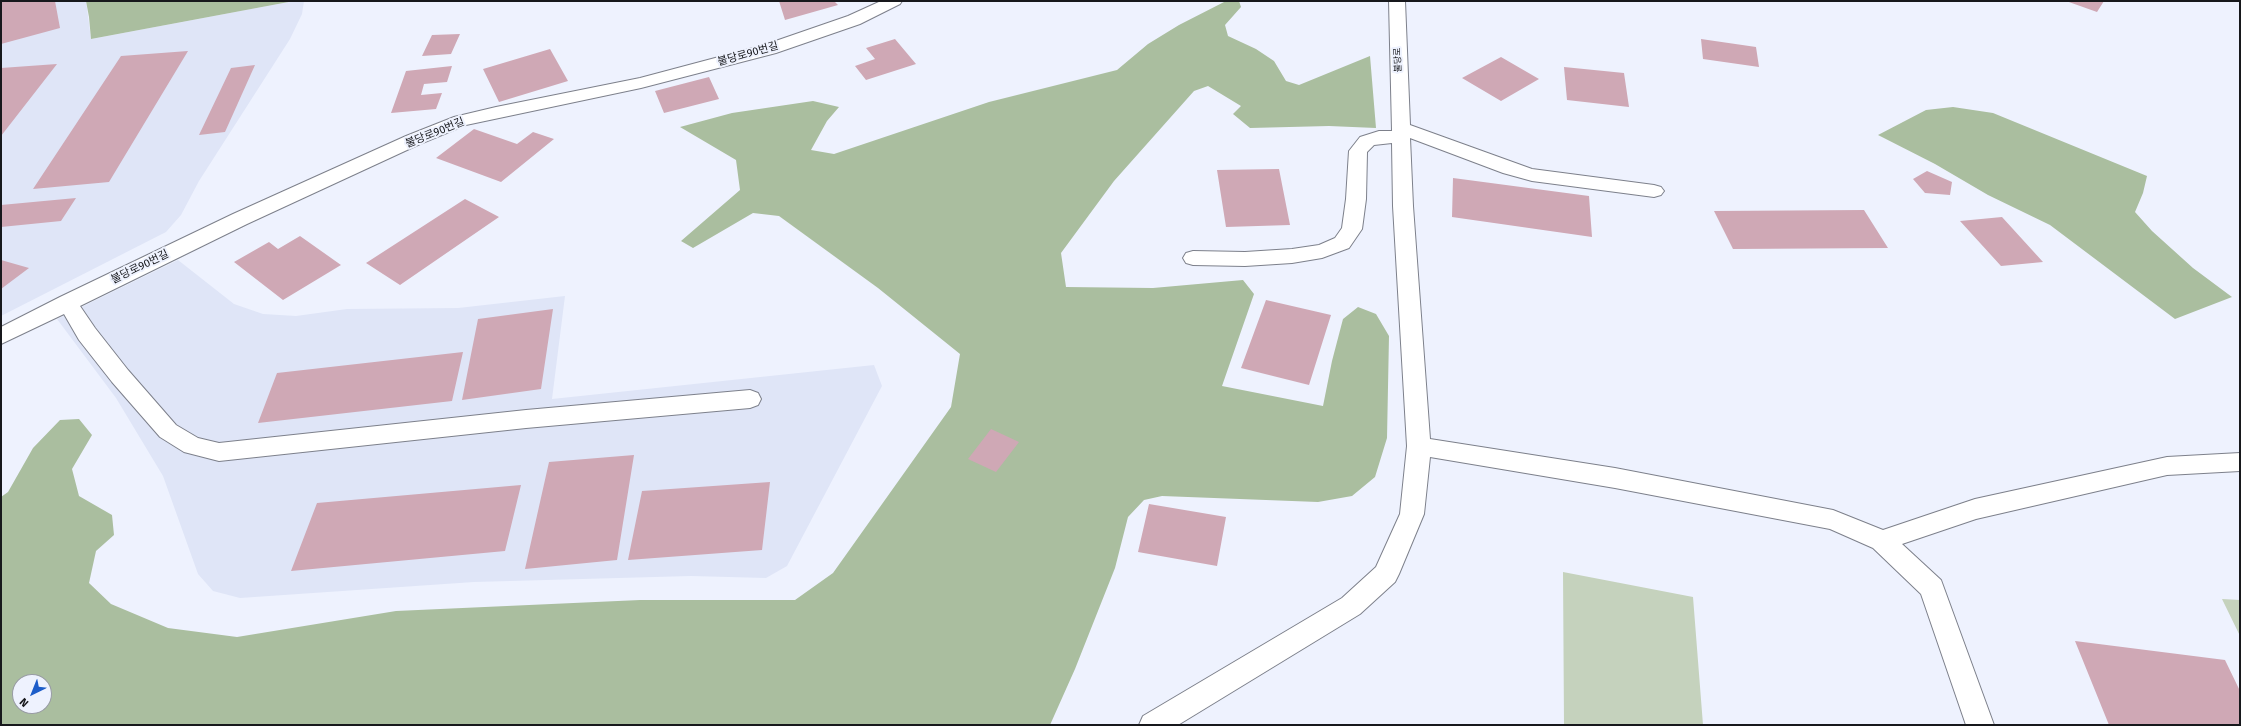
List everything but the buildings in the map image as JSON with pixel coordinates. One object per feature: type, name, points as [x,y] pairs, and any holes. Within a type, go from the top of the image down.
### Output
[{"type":"lane","name":"불당로90번길","points":[[1,336],[67,302],[240,219],[414,140],[460,121],[496,112],[641,83],[770,49],[854,20],[894,1]]},
{"type":"lane","name":"불당로","points":[[1153,725],[1351,606],[1386,574],[1412,514],[1419,446],[1403,206],[1397,1]]},
{"type":"lane","points":[[1194,258],[1246,259],[1292,256],[1322,251],[1342,242],[1352,229],[1356,199],[1358,150],[1367,141],[1400,128],[1510,169],[1532,175],[1654,191]]},
{"type":"lane","points":[[67,302],[87,334],[120,376],[168,431],[192,446],[219,452],[526,419],[750,399]]},
{"type":"lane","points":[[1419,446],[1615,478],[1833,520],[1882,541],[1932,588],[1980,725]]},
{"type":"lane","points":[[1882,541],[1976,509],[2167,466],[2240,462]]},
{"type":"shaded area","points":[[1,1],[86,1],[91,39],[294,1],[304,1],[302,14],[290,39],[199,181],[181,215],[166,232],[1,316]]},
{"type":"shaded area","points":[[178,260],[234,304],[263,314],[296,316],[347,309],[458,308],[565,296],[552,399],[874,365],[882,386],[787,566],[766,578],[691,576],[474,582],[240,598],[213,591],[198,574],[163,476],[116,398],[57,319]]},
{"type":"green space","points":[[86,1],[294,1],[91,39]]},
{"type":"green space","points":[[1226,1],[1239,1],[1241,7],[1225,25],[1228,36],[1256,49],[1274,61],[1286,81],[1299,85],[1370,56],[1376,128],[1329,126],[1250,128],[1233,114],[1241,106],[1208,86],[1194,91],[1114,181],[1061,253],[1066,287],[1153,288],[1243,280],[1254,294],[1222,386],[1323,406],[1332,361],[1343,319],[1358,307],[1376,314],[1389,336],[1387,438],[1375,477],[1352,496],[1318,502],[1162,496],[1144,500],[1128,517],[1115,568],[1075,669],[1050,725],[1,725],[1,497],[8,492],[33,448],[60,420],[79,419],[92,435],[72,469],[79,496],[112,515],[114,535],[96,551],[89,583],[111,604],[168,628],[237,637],[396,611],[640,600],[795,600],[833,573],[951,407],[960,354],[878,288],[779,216],[753,213],[693,248],[681,241],[740,190],[736,160],[680,127],[732,113],[813,101],[839,107],[827,121],[811,150],[834,154],[989,102],[1117,70],[1148,44],[1179,25]]},
{"type":"green space","points":[[1953,107],[1993,113],[2147,176],[2143,193],[2135,212],[2152,231],[2193,268],[2232,297],[2175,319],[2050,225],[1988,195],[1935,164],[1878,135],[1926,110]]},
{"type":"green space","points":[[1563,572],[1693,597],[1703,725],[1564,725]]},
{"type":"green space","points":[[2222,599],[2240,600],[2240,636]]}]
